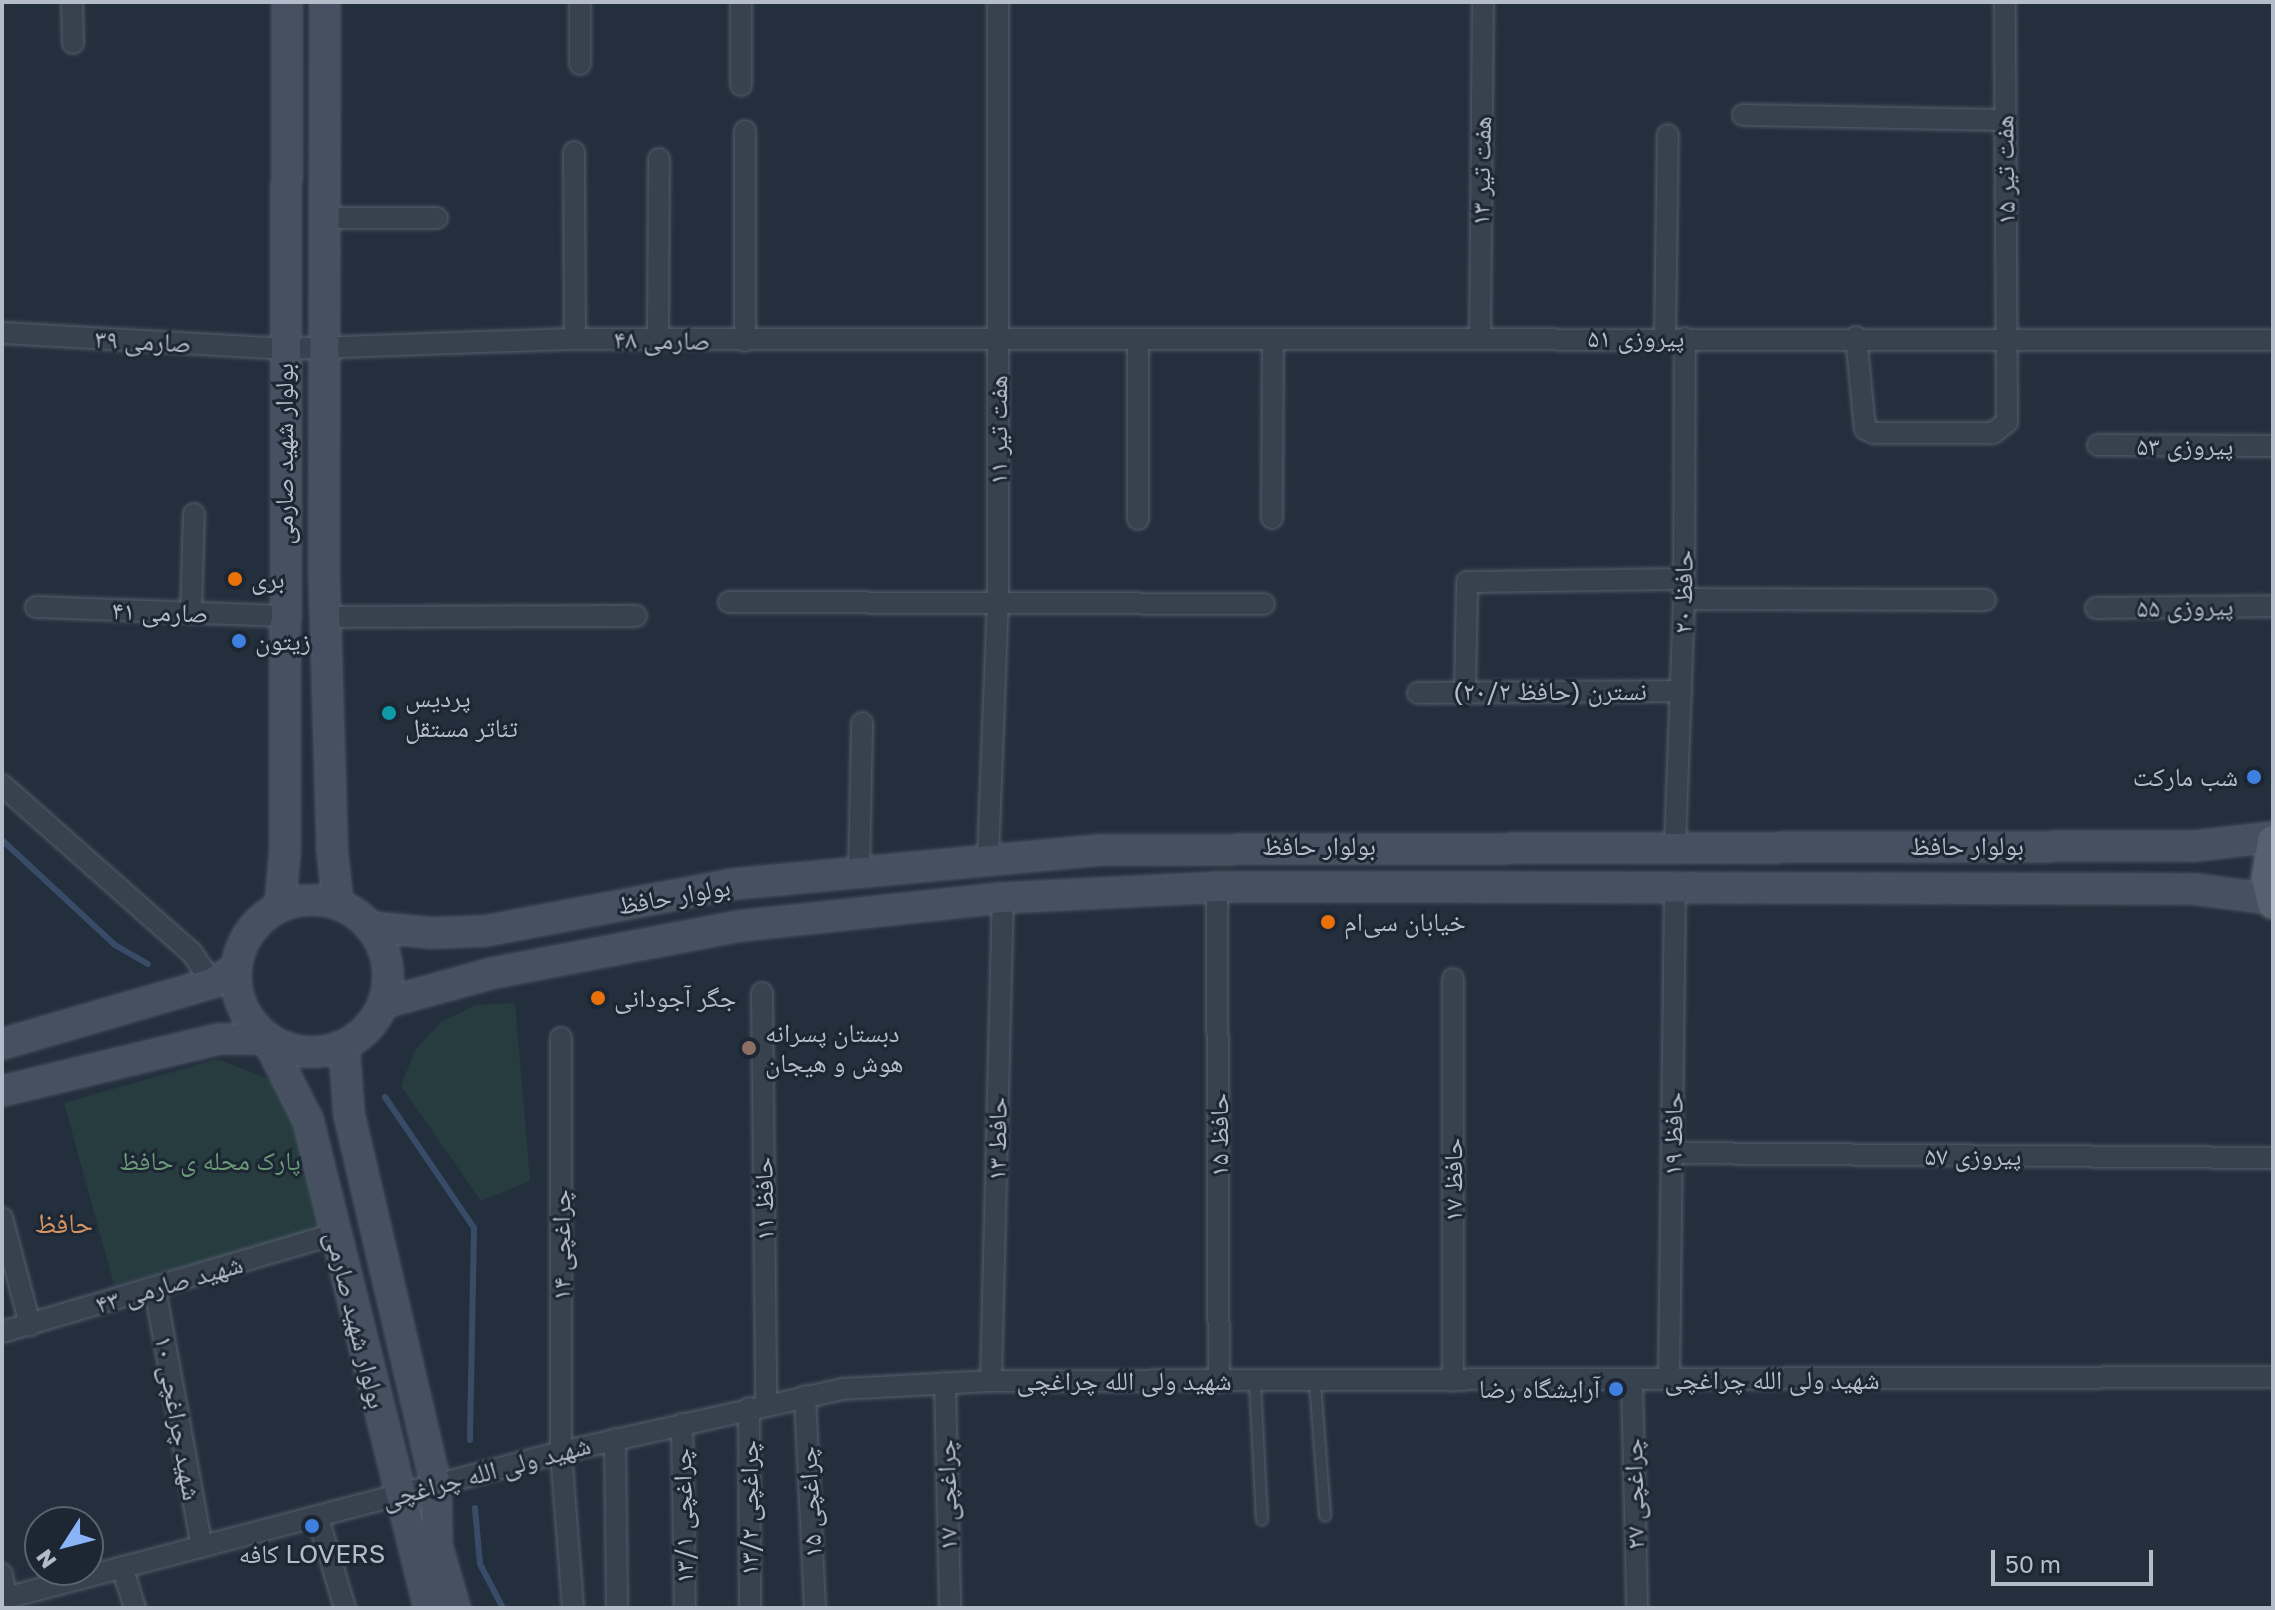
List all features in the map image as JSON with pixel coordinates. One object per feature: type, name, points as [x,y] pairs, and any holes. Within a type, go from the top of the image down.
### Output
[{"type":"main road","points":[[2272,901],[2267,878],[2273,839]]},
{"type":"street","points":[[72,2],[73,43]]},
{"type":"street","name":"بولوار شهید صارمی","points":[[280,906],[285,851],[287,2]]},
{"type":"street","name":"بولوار شهید صارمی","points":[[325,2],[325,617],[332,849],[338,904]]},
{"type":"street","points":[[580,2],[580,64]]},
{"type":"street","points":[[741,2],[741,85]]},
{"type":"street","name":"هفت تیر ۱۱","points":[[988,858],[998,600],[998,2]]},
{"type":"street","name":"هفت تیر ۱۳","points":[[1480,339],[1483,2]]},
{"type":"street","name":"هفت تیر ۱۵","points":[[1856,337],[1860,420],[1874,433],[1993,433],[2007,422],[2005,2]]},
{"type":"street","points":[[1743,115],[2004,120]]},
{"type":"street","points":[[745,131],[745,341]]},
{"type":"street","name":"حافظ ۲۰","points":[[1668,135],[1684,589],[1675,846]]},
{"type":"street","points":[[574,152],[575,339]]},
{"type":"street","points":[[658,340],[659,159]]},
{"type":"street","points":[[324,218],[437,218]]},
{"type":"street","name":"صارمی ۳۹","points":[[2,333],[284,349],[325,348]]},
{"type":"street","name":"پیروزی ۵۱","points":[[998,343],[1856,337],[2273,340]]},
{"type":"street","name":"صارمی ۴۸","points":[[325,348],[575,339],[998,343]]},
{"type":"street","points":[[1272,518],[1273,341]]},
{"type":"street","points":[[1138,342],[1138,519]]},
{"type":"street","name":"پیروزی ۵۳","points":[[2098,445],[2273,446]]},
{"type":"street","points":[[191,613],[194,514]]},
{"type":"street","points":[[1465,690],[1467,582],[1985,600]]},
{"type":"street","points":[[729,602],[998,600],[1264,604]]},
{"type":"street","name":"پیروزی ۵۵","points":[[2096,608],[2273,606]]},
{"type":"street","name":"صارمی ۴۱","points":[[36,607],[284,616]]},
{"type":"street","points":[[325,617],[636,616]]},
{"type":"street","name":"نسترن (حافظ ۲۰/۲)","points":[[1418,693],[1465,690],[1681,691]]},
{"type":"street","points":[[859,871],[862,723]]},
{"type":"street","points":[[2,785],[192,953],[224,976],[242,1008],[267,1039]]},
{"type":"street","name":"بولوار حافظ","points":[[371,927],[432,933],[485,931],[734,884],[988,858],[1212,846],[2195,846],[2273,839]]},
{"type":"street","name":"بولوار حافظ","points":[[384,1003],[493,973],[740,926],[1003,898],[1217,887],[2194,889],[2272,901]]},
{"type":"street","name":"حافظ ۱۵","points":[[1217,887],[1219,1382]]},
{"type":"street","name":"حافظ ۱۹","points":[[1669,1380],[1675,888]]},
{"type":"street","name":"حافط ۱۳","points":[[991,1381],[1003,898]]},
{"type":"street","points":[[2,1044],[224,976],[249,931],[280,906],[319,900],[338,904],[371,927],[387,963],[384,1003],[361,1035],[344,1046],[305,1053],[267,1039],[219,1039],[2,1091]]},
{"type":"street","name":"حافظ ۱۷","points":[[1453,979],[1453,1381]]},
{"type":"street","name":"حافظ ۱۱","points":[[757,1406],[762,993]]},
{"type":"street","name":"چراغچی ۱۴","points":[[561,1038],[561,1452],[573,1608]]},
{"type":"street","name":"بولوار شهید صارمی","points":[[267,1039],[308,1120],[398,1494],[429,1608]]},
{"type":"street","name":"بولوار شهید صارمی","points":[[344,1046],[349,1114],[436,1485],[437,1546],[455,1608]]},
{"type":"street","name":"پیروزی ۵۷","points":[[1673,1153],[2273,1158]]},
{"type":"street","points":[[2,1218],[30,1325]]},
{"type":"street","name":"شهید صارمی ۴۳","points":[[2,1332],[335,1234]]},
{"type":"street","name":"شهید چراغچی ۱۰","points":[[155,1289],[202,1547]]},
{"type":"street","name":"شهید ولی الله چراغچی","points":[[4,1598],[561,1452],[805,1396],[991,1381],[2273,1377]]},
{"type":"street","name":"چراغچی ۲۷","points":[[1632,1381],[1637,1608]]},
{"type":"street","name":"چراغچی ۱۷","points":[[945,1383],[950,1608]]},
{"type":"street","name":"چراغچی ۱۵","points":[[805,1396],[815,1608]]},
{"type":"street","name":"چراغچی ۱۳/۲","points":[[750,1608],[757,1406]]},
{"type":"street","name":"چراغچی ۱۳/۱","points":[[682,1424],[685,1608]]},
{"type":"street","points":[[615,1439],[617,1608]]},
{"type":"street","points":[[318,1518],[345,1608]]},
{"type":"street","points":[[122,1567],[135,1608]]},
{"type":"street","points":[[2,1574],[4,1598]]},
{"type":"lane","points":[[1255,1382],[1262,1520]]},
{"type":"lane","points":[[1315,1382],[1325,1516]]},
{"type":"green space","points":[[515,1003],[530,1181],[481,1201],[401,1086],[415,1050],[441,1022],[476,1005]]},
{"type":"green space","name":"پارک محله ی حافظ","points":[[217,1059],[283,1084],[325,1215],[319,1227],[301,1236],[114,1285],[64,1103]]},
{"type":"waterway","points":[[2,840],[115,945],[148,964]]},
{"type":"waterway","points":[[385,1097],[474,1228],[470,1440]]},
{"type":"waterway","points":[[475,1508],[480,1564],[503,1608]]},
{"type":"place","name":"بری","points":[[235,579]]},
{"type":"place","name":"زیتون","points":[[239,641]]},
{"type":"place","name":"پردیس تئاتر مستقل","points":[[389,713]]},
{"type":"place","name":"شب مارکت","points":[[2254,777]]},
{"type":"place","name":"خیابان سی‌ام","points":[[1328,922]]},
{"type":"place","name":"جگر آجودانی","points":[[598,998]]},
{"type":"place","name":"دبستان پسرانه هوش و هیجان","points":[[749,1048]]},
{"type":"place","name":"آرایشگاه رضا","points":[[1616,1389]]},
{"type":"place","name":"کافه LOVERS","points":[[312,1526]]},
{"type":"district","name":"حافظ","points":[[64,1223]]}]
